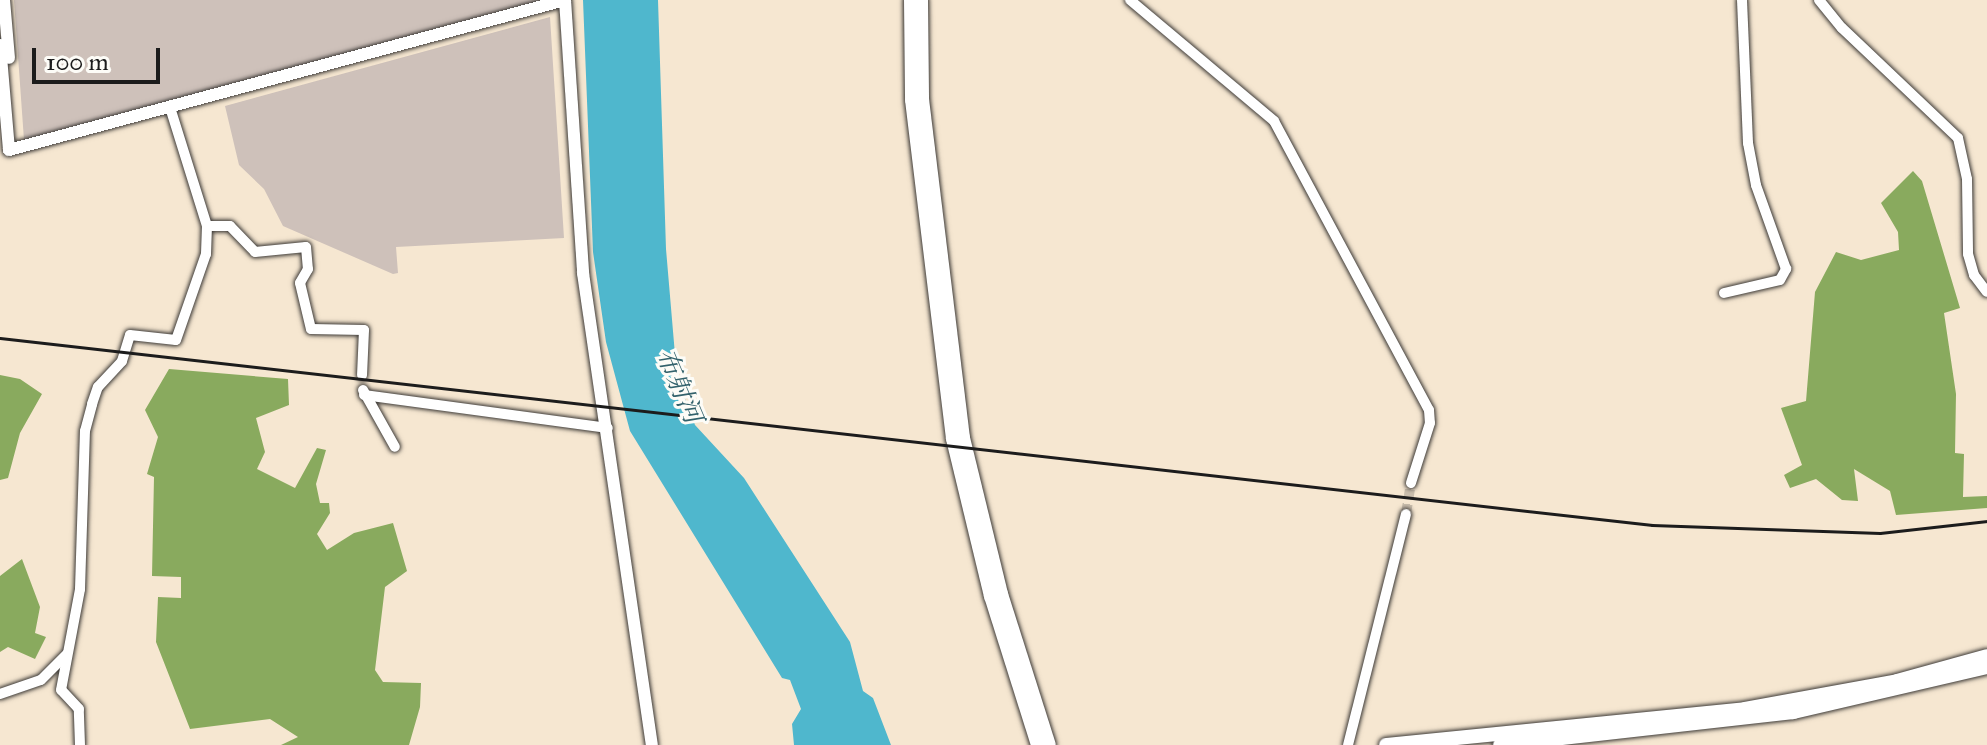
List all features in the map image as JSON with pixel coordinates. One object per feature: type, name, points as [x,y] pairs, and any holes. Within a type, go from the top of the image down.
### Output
[{"type":"main road","points":[[911,0],[912,100],[953,439],[991,596],[1038,745]]},
{"type":"main road","points":[[921,0],[922,99],[963,438],[1001,594],[1049,745]]},
{"type":"main road","points":[[1386,745],[1745,709],[1897,681],[1987,656]]},
{"type":"main road","points":[[1500,745],[1777,715],[1900,691],[1987,667]]},
{"type":"street","points":[[4,0],[13,149]]},
{"type":"street","points":[[13,149],[565,0],[579,236],[652,745]]},
{"type":"street","points":[[1130,0],[1274,121],[1429,410],[1430,423],[1411,483]]},
{"type":"street","points":[[1724,293],[1780,280],[1786,269],[1756,185],[1748,143],[1742,0]]},
{"type":"street","points":[[1819,0],[1842,28],[1958,138],[1967,179],[1968,254],[1974,275],[1987,292]]},
{"type":"street","points":[[0,45],[13,149]]},
{"type":"street","points":[[80,745],[79,709],[61,690],[72,646],[80,589],[85,431],[98,387],[122,361],[130,335],[176,340],[201,277],[207,226],[170,107]]},
{"type":"street","points":[[207,226],[230,226],[255,252],[306,247],[308,272],[300,283],[311,329],[364,330],[362,375]]},
{"type":"street","points":[[395,447],[363,392],[608,428]]},
{"type":"street","points":[[1348,745],[1406,514]]},
{"type":"street","points":[[0,694],[41,680],[72,646]]},
{"type":"shaded area","points":[[14,0],[548,0],[24,140]]},
{"type":"shaded area","points":[[550,17],[564,238],[396,247],[398,273],[393,274],[283,226],[264,189],[239,165],[225,106]]},
{"type":"green space","points":[[1913,171],[1922,181],[1960,308],[1944,313],[1956,394],[1955,453],[1964,454],[1963,497],[1987,496],[1987,508],[1896,515],[1890,491],[1854,469],[1858,501],[1842,500],[1816,479],[1790,488],[1784,475],[1802,465],[1781,408],[1806,401],[1815,292],[1836,252],[1861,260],[1899,250],[1898,232],[1881,203]]},
{"type":"green space","points":[[169,369],[288,379],[289,405],[256,418],[265,452],[257,469],[295,488],[317,448],[326,450],[316,484],[320,503],[329,503],[330,513],[317,534],[327,550],[354,533],[393,523],[407,571],[385,587],[375,670],[383,682],[421,683],[420,707],[409,745],[281,745],[298,737],[270,719],[190,729],[156,642],[158,597],[181,598],[181,577],[152,576],[154,477],[147,474],[158,437],[145,410]]},
{"type":"green space","points":[[0,375],[20,379],[42,394],[20,433],[8,478],[0,480]]},
{"type":"green space","points":[[22,559],[40,607],[35,633],[46,637],[35,659],[8,647],[0,652],[0,576]]},
{"type":"water","name":"布射河","points":[[583,0],[658,0],[666,249],[677,378],[695,425],[744,478],[850,642],[863,691],[873,698],[891,745],[794,745],[792,724],[801,709],[790,680],[782,678],[630,431],[606,342],[593,252]]},
{"type":"tunnel","points":[[1406,514],[1411,483]]},
{"type":"railway","points":[[0,338],[1652,525],[1880,533],[1987,521]]}]
